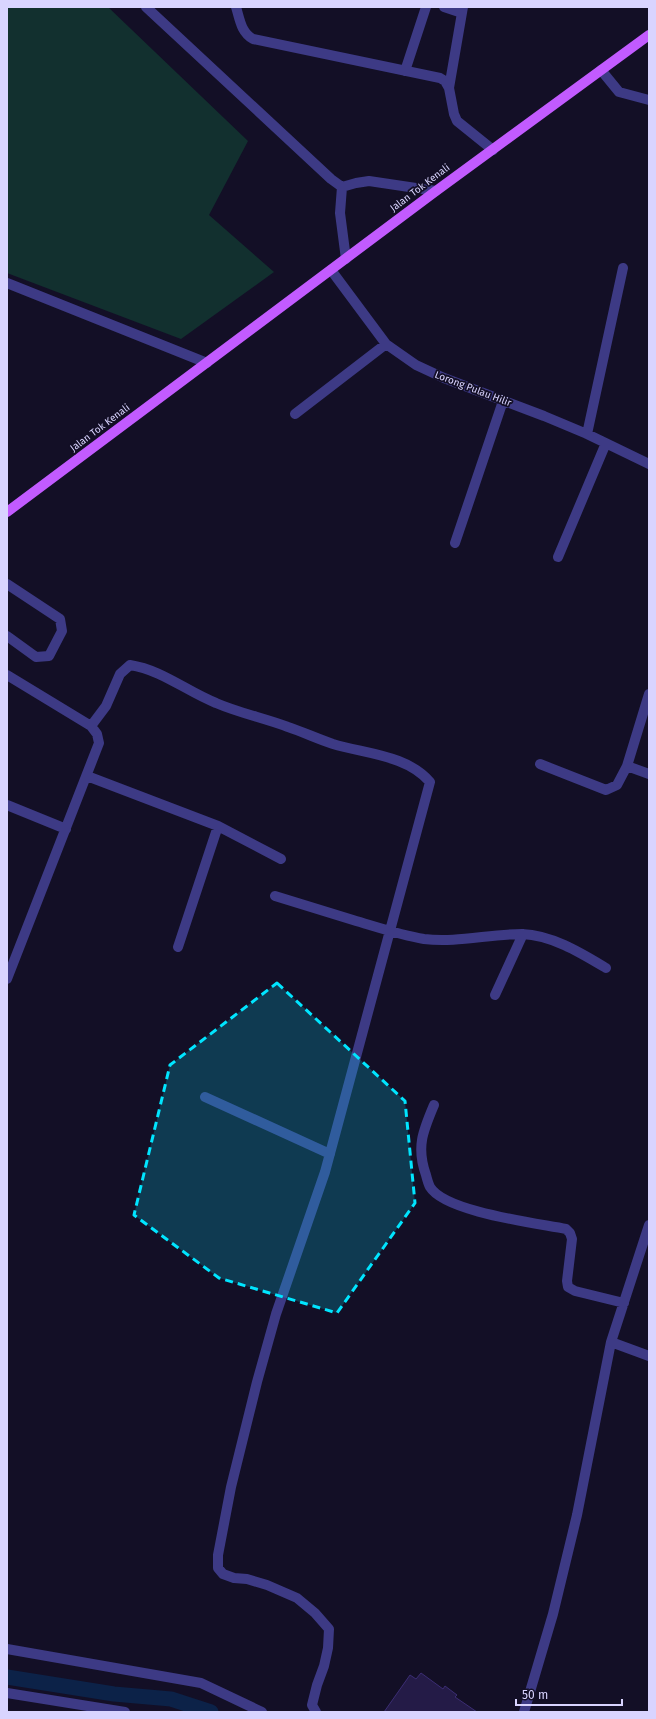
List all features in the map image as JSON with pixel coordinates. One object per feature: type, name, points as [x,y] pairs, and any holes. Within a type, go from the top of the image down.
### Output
[{"type":"main road","name":"Jalan Tok Kenali","points":[[7,512],[436,191],[649,35]]},
{"type":"street","points":[[146,7],[331,179],[342,187]]},
{"type":"street","points":[[236,7],[243,30],[246,35],[253,39],[440,78],[445,81],[449,88],[454,114],[457,121],[492,150]]},
{"type":"street","points":[[406,71],[426,7]]},
{"type":"street","points":[[444,7],[462,10],[449,88]]},
{"type":"street","points":[[601,70],[619,92],[649,100]]},
{"type":"street","points":[[342,187],[369,181],[436,191]]},
{"type":"street","points":[[342,187],[340,213],[346,259]]},
{"type":"street","points":[[587,434],[623,268]]},
{"type":"street","name":"Lorong Pulau Hilir","points":[[331,270],[386,344],[416,365],[587,434],[649,464]]},
{"type":"street","points":[[7,283],[207,363]]},
{"type":"street","points":[[295,414],[386,344]]},
{"type":"street","points":[[455,543],[503,401]]},
{"type":"street","points":[[558,557],[606,443]]},
{"type":"street","points":[[7,584],[60,618],[62,631],[49,656],[36,657],[7,636]]},
{"type":"street","points":[[91,726],[106,706],[120,674],[130,665],[145,668],[160,674],[216,703],[333,744],[389,758],[422,773],[430,782],[330,1154],[276,1314],[257,1382],[231,1487],[218,1554],[218,1568],[223,1574],[234,1578],[247,1579],[267,1585],[297,1598],[315,1613],[329,1629],[327,1654],[312,1705],[316,1712]]},
{"type":"street","points":[[7,675],[91,726],[97,734],[99,743],[7,979]]},
{"type":"street","points":[[540,764],[606,790],[617,785],[627,766],[649,694]]},
{"type":"street","points":[[627,766],[649,774]]},
{"type":"street","points":[[87,776],[218,826],[280,859]]},
{"type":"street","points":[[7,805],[66,829]]},
{"type":"street","points":[[178,947],[218,826]]},
{"type":"street","points":[[275,896],[390,931],[439,940],[523,934],[543,937],[563,945],[606,968]]},
{"type":"street","points":[[495,995],[523,934]]},
{"type":"street","points":[[205,1097],[330,1154]]},
{"type":"street","points":[[434,1104],[425,1125],[420,1150],[431,1188],[449,1202],[483,1213],[566,1229],[570,1233],[572,1239],[567,1282],[568,1287],[575,1291],[624,1303]]},
{"type":"street","points":[[524,1712],[553,1614],[577,1515],[611,1342],[649,1225]]},
{"type":"street","points":[[611,1342],[649,1356]]},
{"type":"street","points":[[7,1649],[201,1683],[262,1712]]},
{"type":"street","points":[[7,1693],[125,1712]]},
{"type":"highlighted area","points":[[277,983],[405,1101],[415,1203],[337,1313],[219,1278],[134,1215],[170,1065]]},
{"type":"green space","points":[[7,7],[108,7],[248,141],[209,215],[274,272],[181,339],[7,273]]},
{"type":"building","points":[[421,1673],[443,1689],[445,1686],[457,1695],[455,1697],[477,1712],[384,1712],[410,1675],[416,1679]]},
{"type":"waterway","points":[[7,1677],[114,1694],[171,1699],[211,1712]]}]
